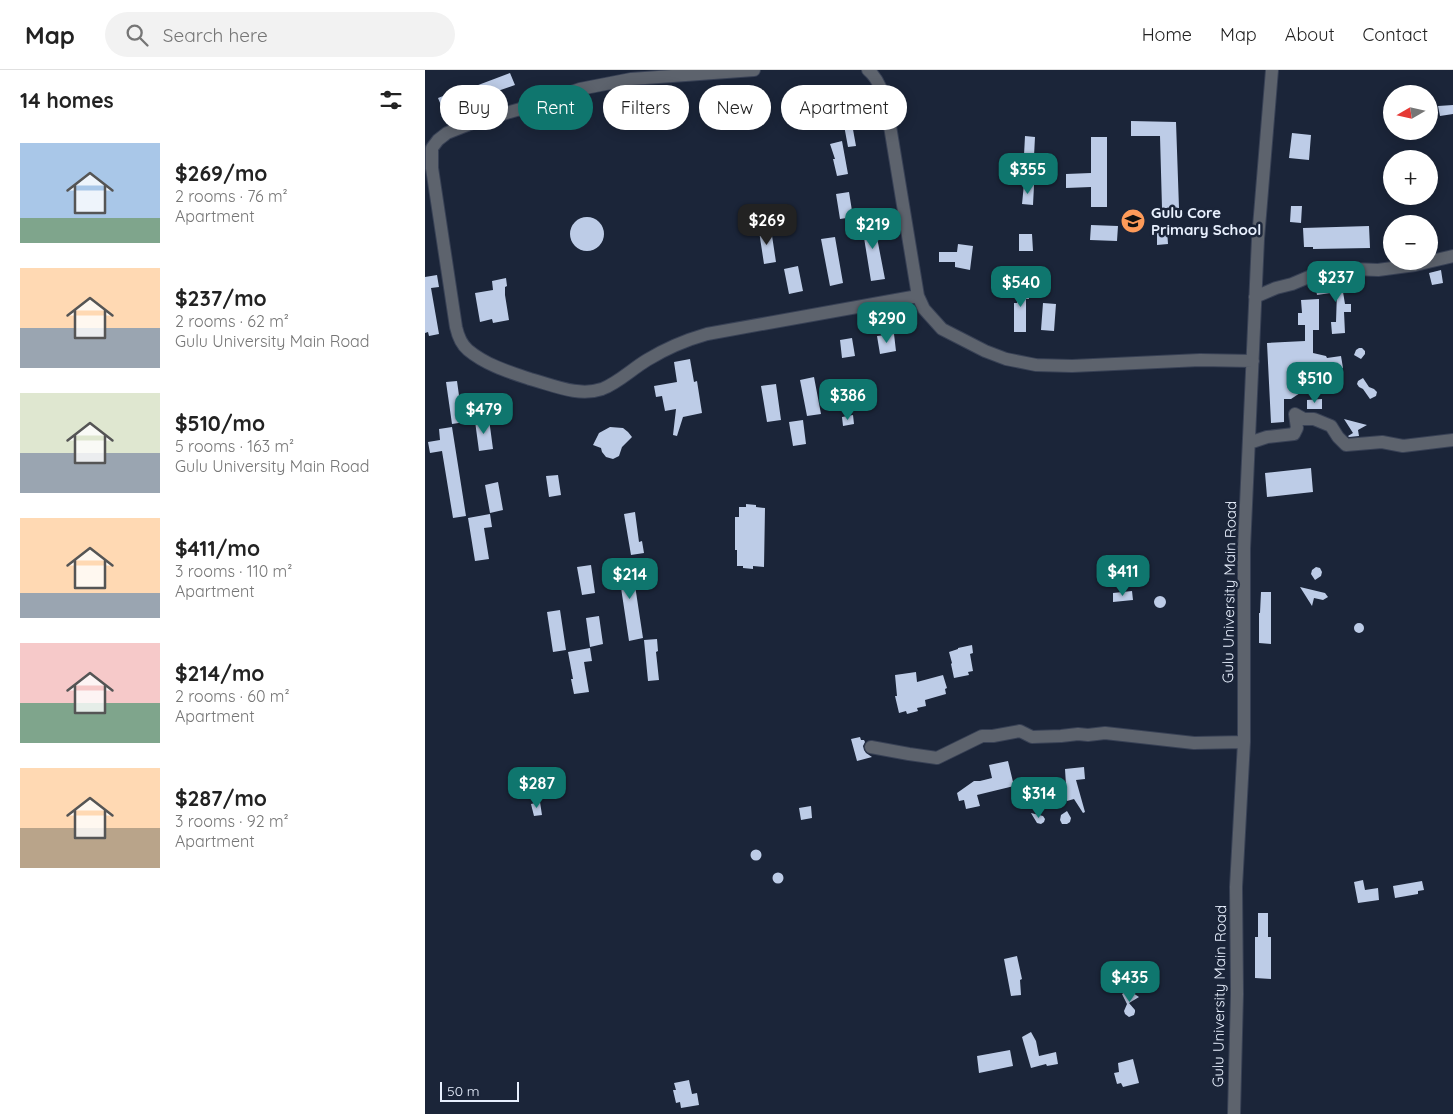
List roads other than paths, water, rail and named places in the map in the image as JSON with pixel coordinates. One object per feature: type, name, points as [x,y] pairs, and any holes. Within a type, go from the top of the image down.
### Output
[{"type":"street","points":[[754,70],[631,79],[580,89],[531,106],[475,122],[447,133],[438,140],[433,148],[432,168],[456,327],[461,343],[474,354],[515,375],[568,390],[592,391],[609,386],[648,359],[693,338],[919,296]]},
{"type":"street","points":[[868,70],[874,74],[883,91],[919,296],[924,308],[942,329],[985,351],[1036,365],[1072,366],[1200,360],[1253,361]]},
{"type":"street","name":"Gulu University Main Road","points":[[1234,1114],[1237,994],[1236,887],[1244,742],[1243,549],[1262,179],[1272,70]]},
{"type":"street","points":[[1255,297],[1330,268],[1378,270],[1415,265],[1453,256]]},
{"type":"street","points":[[1249,443],[1267,437],[1294,434],[1297,428],[1295,414],[1304,419],[1314,420],[1331,426],[1337,437],[1346,445],[1382,442],[1403,446],[1453,440]]},
{"type":"street","points":[[871,746],[937,758],[981,736],[993,736],[1020,731],[1032,737],[1105,733],[1194,743],[1244,742]]},
{"type":"place","name":"Gulu Core Primary School","points":[[1133,221]]}]
